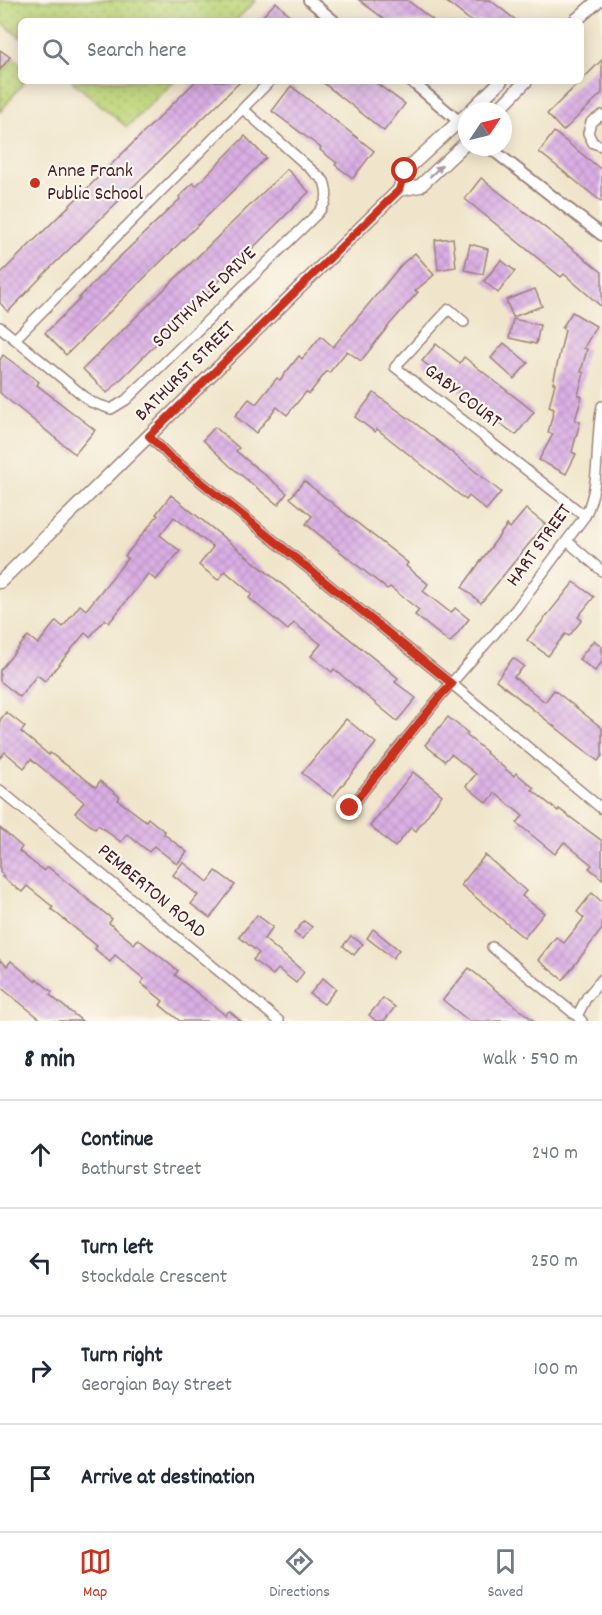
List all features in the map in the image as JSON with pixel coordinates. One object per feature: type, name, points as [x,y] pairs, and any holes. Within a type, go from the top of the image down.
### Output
[{"type":"main road","points":[[578,18],[599,0]]},
{"type":"main road","name":"BATHURST STREET","points":[[482,102],[498,84]]},
{"type":"main road","points":[[506,102],[523,84]]},
{"type":"main road","name":"BATHURST STREET","points":[[0,582],[399,190],[405,171],[458,126]]},
{"type":"main road","name":"BATHURST STREET","points":[[399,190],[420,186],[458,150]]},
{"type":"street","points":[[309,0],[329,18]]},
{"type":"street","points":[[15,339],[267,84]]},
{"type":"street","points":[[415,84],[458,113]]},
{"type":"street","name":"SOUTHVALE DRIVE","points":[[0,327],[91,402],[111,409],[126,400],[327,202],[328,192],[324,182],[243,108]]},
{"type":"street","points":[[602,115],[591,122],[588,133],[593,143],[602,146]]},
{"type":"street","points":[[501,156],[602,235]]},
{"type":"street","name":"GABY COURT","points":[[464,322],[449,309],[395,367],[585,516]]},
{"type":"street","name":"HART STREET","points":[[350,808],[452,684],[462,668],[516,609],[585,516],[590,506],[599,466],[602,406]]},
{"type":"street","points":[[149,436],[169,456],[452,684],[602,809]]},
{"type":"street","points":[[567,541],[602,571]]},
{"type":"street","name":"PEMBERTON ROAD","points":[[0,790],[279,1021]]},
{"type":"street","points":[[492,947],[580,1018],[587,998],[602,979]]},
{"type":"green space","points":[[0,0],[256,0],[238,18],[18,18],[18,36],[0,21]]},
{"type":"green space","points":[[13,57],[18,61],[18,84],[23,84],[0,112],[0,75]]},
{"type":"green space","points":[[76,84],[171,84],[127,127]]},
{"type":"building","points":[[359,0],[407,0],[430,18],[383,18]]},
{"type":"building","points":[[444,0],[490,0],[513,18],[467,18]]},
{"type":"building","points":[[276,2],[292,18],[261,18]]},
{"type":"building","points":[[0,50],[10,57],[0,70]]},
{"type":"building","points":[[602,60],[602,93],[563,131],[547,114],[578,84],[584,84],[584,78]]},
{"type":"building","points":[[193,84],[238,84],[8,312],[0,303],[0,274]]},
{"type":"building","points":[[325,84],[377,84],[405,104],[384,131]]},
{"type":"building","points":[[291,86],[374,151],[353,178],[335,165],[337,163],[320,150],[321,148],[272,111]]},
{"type":"building","points":[[554,132],[602,170],[602,202],[539,152]]},
{"type":"building","points":[[245,136],[266,158],[66,355],[45,333],[180,199],[179,197],[193,183],[196,186]]},
{"type":"building","points":[[287,169],[309,192],[107,393],[83,369]]},
{"type":"building","points":[[481,178],[602,272],[602,307],[564,274],[561,277],[465,199]]},
{"type":"building","points":[[453,238],[456,267],[438,270],[435,240]]},
{"type":"building","points":[[470,244],[488,249],[483,274],[464,270]]},
{"type":"building","points":[[415,253],[434,275],[415,291],[418,292],[361,361],[347,351],[329,373],[327,371],[309,394],[306,392],[287,415],[277,407],[256,433],[235,416],[249,399],[256,404],[277,378],[280,380],[299,356],[302,359],[321,336],[333,347],[402,264]]},
{"type":"building","points":[[501,260],[515,271],[498,293],[484,281]]},
{"type":"building","points":[[535,289],[542,306],[513,317],[506,300]]},
{"type":"building","points":[[572,312],[596,326],[584,348],[587,349],[581,372],[584,373],[578,395],[582,397],[575,420],[580,422],[572,452],[576,454],[566,474],[539,460],[553,434],[548,433],[554,409],[549,407],[565,330],[562,328]]},
{"type":"building","points":[[513,319],[540,325],[536,344],[509,338]]},
{"type":"building","points":[[504,343],[528,363],[514,379],[491,358]]},
{"type":"building","points":[[436,344],[460,363],[464,357],[534,412],[516,435],[422,361]]},
{"type":"building","points":[[3,355],[39,382],[37,385],[95,430],[75,454],[0,393],[0,360]]},
{"type":"building","points":[[374,393],[501,492],[486,510],[469,496],[466,500],[377,429],[375,432],[355,417]]},
{"type":"building","points":[[215,427],[239,448],[236,451],[287,493],[278,505],[230,466],[203,440]]},
{"type":"building","points":[[304,481],[408,563],[406,566],[428,584],[423,591],[451,613],[455,608],[469,619],[450,643],[415,615],[419,610],[390,587],[387,589],[306,524],[312,516],[290,498]]},
{"type":"building","points":[[171,495],[398,678],[395,682],[416,698],[397,721],[334,669],[332,672],[311,656],[321,644],[294,623],[288,630],[249,598],[252,594],[225,571],[218,580],[199,565],[213,547],[174,517],[160,535],[180,551],[156,580],[148,574],[109,623],[105,619],[90,637],[85,633],[45,681],[37,675],[20,697],[0,681],[0,670],[28,636],[38,644],[56,621],[63,627],[80,605],[86,610],[128,558],[125,556]]},
{"type":"building","points":[[526,509],[545,524],[481,603],[462,587],[507,525],[510,528]]},
{"type":"building","points":[[574,582],[594,597],[578,617],[582,620],[569,636],[565,634],[548,656],[527,640]]},
{"type":"building","points":[[594,640],[602,647],[602,662],[595,671],[579,659]]},
{"type":"building","points":[[513,658],[524,666],[514,677],[545,702],[554,690],[602,728],[602,756],[598,761],[496,680]]},
{"type":"building","points":[[6,712],[25,727],[21,732],[49,755],[50,753],[96,787],[100,781],[120,797],[118,800],[146,821],[148,818],[187,852],[177,864],[154,846],[149,852],[127,834],[121,842],[98,825],[95,829],[75,813],[84,802],[31,759],[24,768],[5,752],[0,758],[0,720]]},
{"type":"building","points":[[448,717],[514,776],[516,773],[534,788],[532,790],[558,811],[559,809],[602,841],[602,879],[589,868],[592,865],[564,842],[555,854],[517,823],[523,816],[495,793],[487,803],[466,786],[476,774],[451,754],[445,761],[425,745]]},
{"type":"building","points":[[346,719],[376,743],[333,797],[302,773]]},
{"type":"building","points":[[413,772],[442,795],[416,831],[411,827],[395,847],[370,826]]},
{"type":"building","points":[[0,828],[22,847],[19,851],[44,871],[48,867],[112,919],[109,923],[134,944],[138,939],[178,971],[175,975],[225,1015],[229,1011],[241,1021],[180,1021],[160,1005],[163,1001],[141,983],[144,979],[115,955],[110,962],[95,949],[97,946],[51,909],[53,907],[27,886],[22,892],[2,877],[4,876],[0,872]]},
{"type":"building","points":[[485,855],[526,891],[522,896],[544,913],[524,938],[461,885]]},
{"type":"building","points":[[183,862],[208,882],[216,871],[235,885],[210,918],[191,904],[198,895],[173,875]]},
{"type":"building","points":[[592,893],[602,902],[602,929],[563,980],[538,960],[556,937],[564,943],[584,918],[577,912]]},
{"type":"building","points":[[257,915],[273,927],[264,939],[304,972],[296,983],[278,969],[273,975],[253,960],[259,953],[239,937]]},
{"type":"building","points":[[304,921],[312,927],[302,939],[294,933]]},
{"type":"building","points":[[373,929],[399,950],[393,958],[367,938]]},
{"type":"building","points":[[351,936],[363,944],[354,955],[343,946]]},
{"type":"building","points":[[0,960],[7,966],[11,961],[35,981],[37,979],[52,992],[50,995],[82,1021],[43,1021],[0,987]]},
{"type":"building","points":[[469,968],[534,1021],[469,1021],[443,1000]]},
{"type":"building","points":[[323,978],[336,989],[324,1004],[310,994]]},
{"type":"building","points":[[383,998],[395,1007],[384,1021],[376,1021],[369,1015]]},
{"type":"place","name":"Anne Frank Public School","points":[[35,183]]},
{"type":"route","points":[[350,808],[452,684],[169,456],[149,436],[399,190],[405,171]]}]
